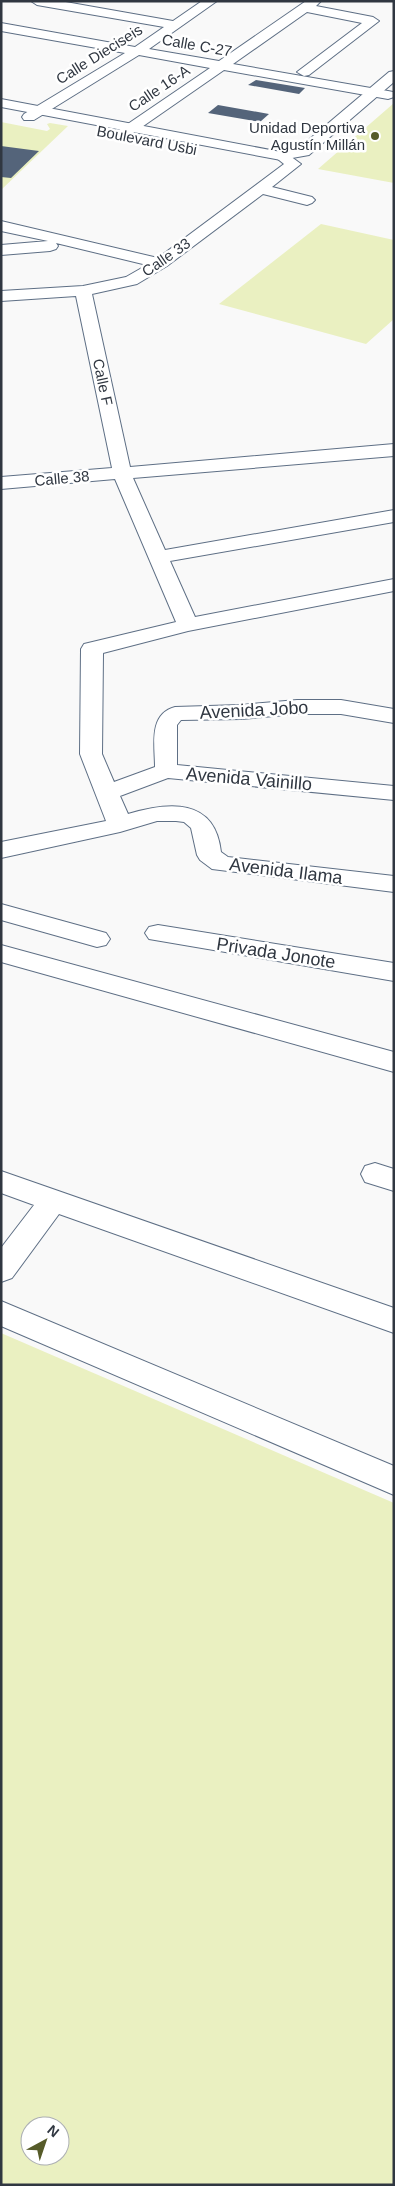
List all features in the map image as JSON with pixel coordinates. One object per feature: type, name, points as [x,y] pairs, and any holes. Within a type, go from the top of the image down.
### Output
[{"type":"street","points":[[37,1],[175,25]]},
{"type":"street","name":"Calle Dieciseis","points":[[34,114],[137,51],[211,1]]},
{"type":"street","points":[[304,72],[373,21],[310,5]]},
{"type":"street","name":"Calle 16-A","points":[[125,132],[310,5]]},
{"type":"street","name":"Calle C-27","points":[[1,27],[373,92],[391,92]]},
{"type":"street","points":[[287,160],[304,152],[394,75]]},
{"type":"street","points":[[287,160],[312,163],[391,92]]},
{"type":"street","name":"Boulevard Usbi","points":[[1,103],[34,114],[277,164],[287,160]]},
{"type":"street","name":"Boulevard Usbi","points":[[1,112],[34,114]]},
{"type":"street","name":"Calle 33","points":[[1,296],[83,291],[131,281],[160,263],[261,189],[287,160]]},
{"type":"street","points":[[261,189],[307,200]]},
{"type":"street","points":[[1,226],[160,263]]},
{"type":"street","points":[[1,250],[74,244]]},
{"type":"street","name":"Calle F","points":[[83,291],[122,473],[188,625]]},
{"type":"street","name":"Calle 38","points":[[1,483],[394,450]]},
{"type":"street","points":[[158,558],[394,516]]},
{"type":"street","points":[[120,825],[91,754],[92,648],[188,625],[394,585]]},
{"type":"street","name":"Avenida Jobo","points":[[166,771],[166,724],[175,714],[241,712],[297,707],[341,707],[394,716]]},
{"type":"street","name":"Avenida Vainillo","points":[[107,793],[166,771],[394,793]]},
{"type":"street","name":"Avenida Ilama","points":[[1,850],[35,845],[120,825],[150,814],[187,815],[202,825],[208,843],[209,855],[221,864],[394,884]]},
{"type":"street","points":[[1,912],[97,939]]},
{"type":"street","name":"Privada Jonote","points":[[158,933],[394,972]]},
{"type":"street","points":[[1,953],[394,1062]]},
{"type":"street","points":[[1,1182],[394,1321]]},
{"type":"street","points":[[1,1270],[54,1200]]},
{"type":"street","points":[[1,1313],[394,1481]]},
{"type":"green space","name":"Unidad Deportiva Agustín Millán","points":[[394,103],[394,183],[318,169]]},
{"type":"green space","points":[[1,122],[47,131],[50,129],[47,124],[50,123],[68,126],[1,190]]},
{"type":"green space","points":[[321,224],[394,240],[394,319],[366,344],[219,304]]},
{"type":"green space","points":[[1,1333],[394,1503],[394,2185],[1,2185]]},
{"type":"building","points":[[256,80],[305,88],[299,94],[248,85]]},
{"type":"building","points":[[218,105],[269,114],[260,122],[208,113]]},
{"type":"building","points":[[1,146],[39,151],[11,178],[1,177]]},
{"type":"place","name":"Unidad Deportiva Agustín Millán","points":[[375,136]]}]
